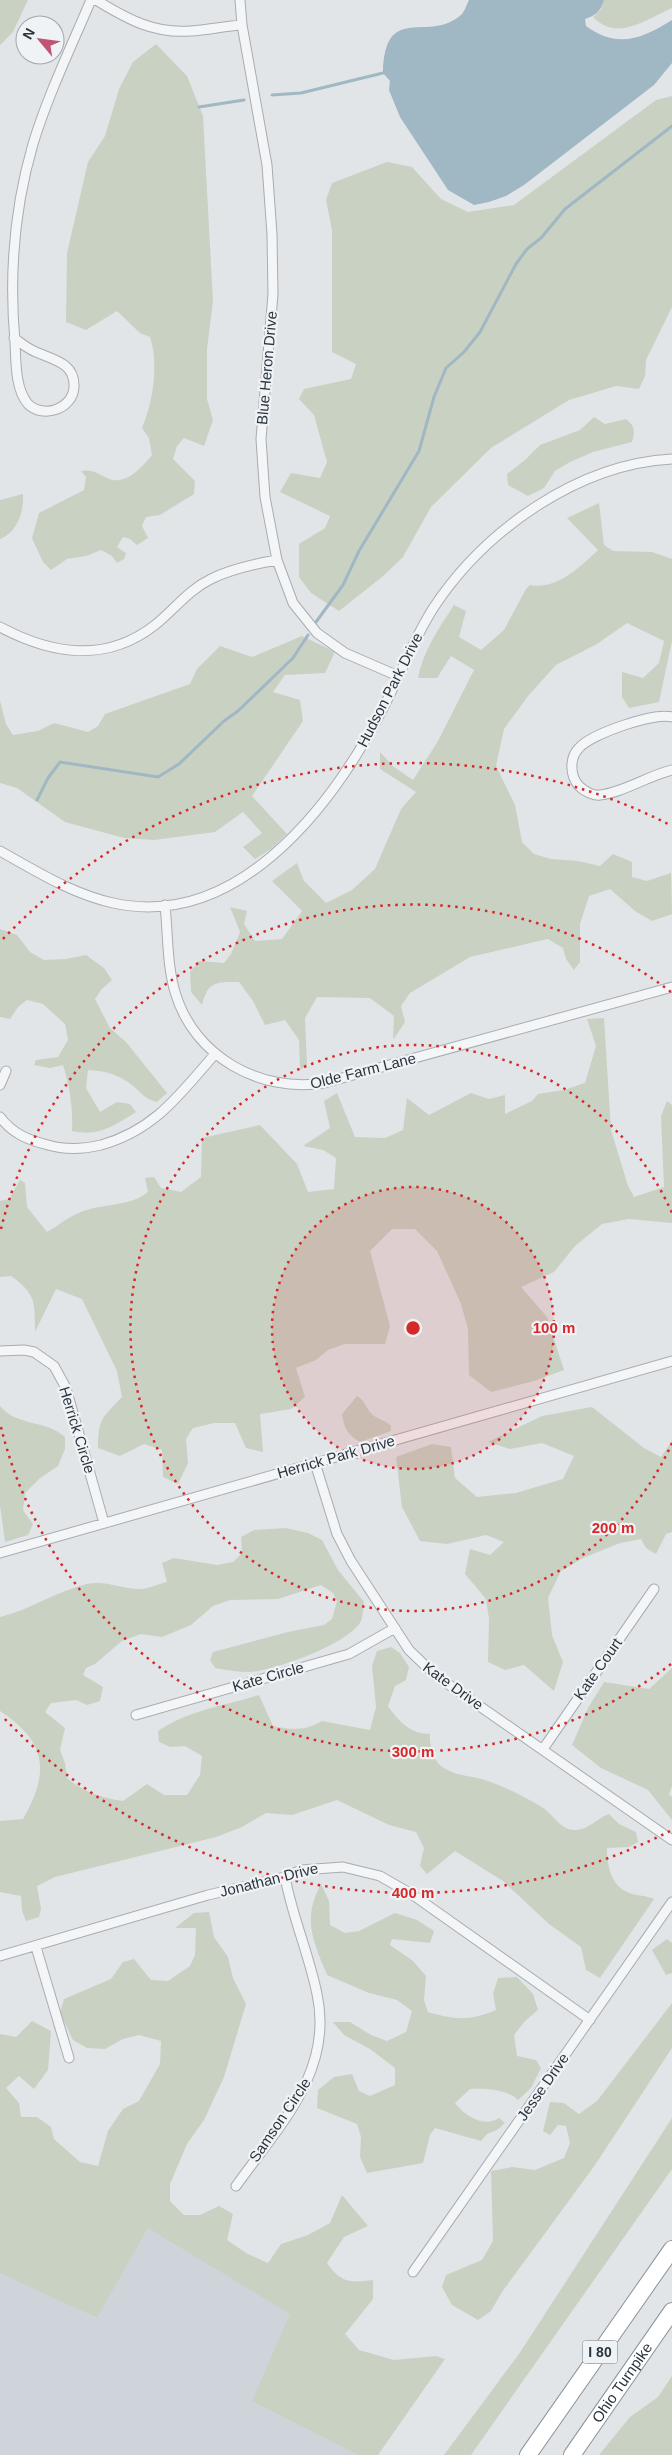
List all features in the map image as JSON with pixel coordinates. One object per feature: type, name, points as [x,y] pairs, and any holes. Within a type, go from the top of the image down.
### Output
[{"type":"highway","name":"I 80","points":[[528,2455],[672,2249]]},
{"type":"highway","name":"Ohio Turnpike","points":[[572,2455],[672,2311]]},
{"type":"street","points":[[14,338],[29,349],[67,366],[74,379],[74,389],[66,404],[54,411],[40,410],[31,406],[26,400],[19,381],[14,338],[12,297],[14,244],[25,176],[46,108],[91,0]]},
{"type":"street","points":[[96,0],[129,20],[160,30],[190,31],[242,25]]},
{"type":"street","name":"Blue Heron Drive","points":[[240,0],[242,25],[267,165],[272,234],[273,294],[261,439],[265,497],[277,560],[293,603],[317,634],[345,653],[398,676]]},
{"type":"street","name":"Hudson Park Drive","points":[[0,851],[71,890],[114,904],[165,905],[220,891],[248,876],[280,849],[307,821],[356,757],[380,714],[413,642],[435,606],[470,563],[515,523],[563,492],[608,471],[636,464],[672,459]]},
{"type":"street","points":[[0,627],[48,648],[69,651],[95,650],[122,643],[141,634],[167,615],[184,597],[210,579],[246,566],[277,560]]},
{"type":"street","points":[[672,717],[658,715],[641,718],[588,741],[579,747],[573,758],[572,768],[574,778],[580,788],[598,796],[672,770]]},
{"type":"street","name":"Olde Farm Lane","points":[[165,905],[172,977],[187,1020],[197,1035],[215,1054],[254,1077],[270,1082],[307,1086],[324,1083],[672,987]]},
{"type":"street","points":[[0,1117],[15,1133],[52,1147],[91,1147],[118,1140],[137,1131],[165,1110],[215,1054]]},
{"type":"street","points":[[0,1085],[6,1071]]},
{"type":"street","name":"Herrick Circle","points":[[0,1351],[24,1350],[34,1352],[54,1366],[66,1388],[104,1523]]},
{"type":"street","name":"Herrick Park Drive","points":[[0,1553],[672,1361]]},
{"type":"street","name":"Kate Drive","points":[[315,1463],[337,1534],[351,1561],[409,1650],[435,1675],[672,1840]]},
{"type":"street","name":"Kate Court","points":[[543,1749],[654,1589]]},
{"type":"street","name":"Kate Circle","points":[[136,1715],[349,1654],[396,1628]]},
{"type":"street","name":"Jonathan Drive","points":[[0,1956],[208,1895],[285,1876],[301,1870],[332,1866],[361,1870],[380,1876],[412,1895],[590,2020]]},
{"type":"street","name":"Samson Circle","points":[[236,2186],[300,2095],[312,2072],[318,2053],[321,2030],[318,1995],[285,1876]]},
{"type":"street","name":"Jesse Drive","points":[[414,2272],[672,1902]]},
{"type":"street","points":[[36,1946],[69,2058]]},
{"type":"shaded area","points":[[0,0],[28,0],[21,15],[15,15],[13,32],[0,45]]},
{"type":"shaded area","points":[[604,0],[672,0],[672,8],[641,23],[621,28],[612,28],[602,24],[593,17],[601,9]]},
{"type":"shaded area","points":[[156,44],[187,76],[203,116],[213,301],[207,349],[207,399],[213,420],[204,446],[184,438],[177,446],[173,459],[195,481],[194,494],[160,515],[146,517],[142,526],[148,538],[137,545],[130,539],[123,537],[117,547],[126,553],[124,559],[117,563],[112,556],[101,550],[86,556],[67,559],[51,570],[43,562],[32,538],[39,513],[84,490],[86,477],[81,471],[92,471],[107,478],[120,480],[127,478],[152,455],[149,438],[142,428],[154,383],[154,359],[150,337],[140,333],[117,311],[86,330],[66,322],[67,253],[88,162],[105,136],[119,89],[133,62]]},
{"type":"shaded area","points":[[672,96],[672,307],[646,360],[645,376],[639,389],[616,386],[569,400],[491,448],[431,507],[403,557],[382,577],[339,611],[311,593],[299,577],[299,544],[325,528],[330,516],[280,492],[291,473],[320,478],[327,462],[314,415],[299,399],[304,389],[351,379],[356,364],[332,352],[332,230],[326,200],[332,183],[387,162],[412,167],[441,199],[468,212],[514,205],[656,100]]},
{"type":"shaded area","points":[[594,417],[605,424],[626,419],[634,429],[632,442],[593,452],[570,462],[555,471],[544,488],[528,496],[508,485],[507,474],[540,445],[580,430]]},
{"type":"shaded area","points":[[23,494],[19,520],[6,536],[0,539],[0,500]]},
{"type":"shaded area","points":[[599,503],[604,545],[613,551],[652,552],[672,559],[672,641],[659,702],[629,708],[622,697],[622,672],[643,678],[659,663],[664,641],[627,623],[597,644],[556,665],[528,696],[504,729],[496,766],[515,805],[522,842],[534,854],[551,859],[578,861],[600,866],[613,854],[632,862],[632,877],[647,881],[671,873],[672,914],[652,921],[635,911],[610,889],[589,896],[580,924],[580,962],[574,970],[566,959],[563,948],[548,939],[470,957],[410,993],[401,1006],[405,1022],[393,1040],[394,1016],[370,998],[317,997],[305,1018],[307,1065],[300,1070],[299,1040],[285,1020],[265,1025],[253,1001],[239,982],[214,984],[207,991],[202,1005],[191,992],[190,972],[199,961],[224,963],[231,954],[240,932],[230,907],[247,911],[244,924],[255,941],[282,939],[302,911],[272,881],[297,863],[304,881],[326,903],[352,890],[375,869],[401,809],[416,792],[380,769],[380,752],[394,767],[413,780],[438,741],[474,670],[451,656],[437,678],[418,678],[424,658],[437,631],[454,605],[466,611],[459,637],[481,650],[504,630],[530,585],[540,586],[559,581],[576,570],[598,550],[567,518]]},
{"type":"shaded area","points":[[302,636],[335,652],[325,673],[285,675],[273,692],[300,700],[303,721],[252,796],[287,834],[271,849],[255,859],[243,847],[262,833],[243,812],[215,832],[154,840],[124,838],[65,822],[17,788],[0,783],[0,701],[6,724],[13,735],[38,731],[54,723],[88,732],[98,726],[105,714],[190,684],[197,669],[220,646],[252,657]]},
{"type":"shaded area","points":[[0,929],[17,935],[30,952],[44,960],[66,959],[86,955],[104,968],[112,980],[101,990],[95,999],[110,1028],[126,1042],[167,1093],[157,1102],[146,1097],[127,1081],[106,1072],[88,1070],[86,1088],[100,1112],[117,1102],[130,1104],[136,1112],[106,1129],[91,1133],[72,1131],[68,1081],[63,1065],[50,1068],[34,1065],[36,1060],[58,1057],[68,1040],[65,1024],[43,1004],[27,1000],[18,1007],[10,1019],[0,1017]]},
{"type":"shaded area","points":[[604,1018],[611,1130],[628,1186],[634,1197],[664,1187],[661,1116],[667,1101],[672,1105],[672,1223],[629,1219],[602,1224],[575,1246],[554,1272],[521,1287],[547,1317],[564,1370],[534,1381],[491,1392],[469,1375],[468,1329],[461,1304],[437,1251],[415,1229],[392,1229],[370,1251],[390,1326],[385,1344],[345,1344],[328,1350],[316,1360],[296,1368],[305,1397],[291,1409],[260,1414],[263,1452],[246,1448],[235,1423],[214,1423],[193,1428],[186,1439],[188,1463],[178,1484],[163,1477],[162,1450],[144,1444],[120,1456],[98,1448],[102,1420],[122,1397],[117,1371],[82,1299],[56,1289],[35,1332],[35,1313],[30,1294],[11,1276],[0,1277],[0,1201],[9,1199],[20,1180],[25,1183],[27,1207],[47,1232],[72,1216],[89,1209],[125,1203],[141,1197],[148,1192],[145,1178],[154,1177],[161,1188],[181,1192],[201,1177],[202,1138],[260,1125],[297,1164],[308,1192],[334,1189],[336,1158],[323,1150],[303,1146],[330,1128],[324,1101],[337,1093],[355,1137],[385,1138],[403,1130],[407,1098],[429,1115],[471,1093],[489,1099],[505,1095],[505,1114],[532,1101],[538,1094],[564,1090],[585,1083],[596,1046],[587,1019]]},
{"type":"shaded area","points":[[357,1396],[375,1417],[387,1422],[391,1426],[391,1431],[360,1442],[352,1437],[345,1428],[342,1414]]},
{"type":"shaded area","points":[[0,1406],[7,1413],[15,1417],[57,1431],[65,1437],[65,1449],[58,1466],[39,1479],[25,1493],[23,1510],[33,1524],[28,1535],[5,1542],[0,1505]]},
{"type":"shaded area","points":[[592,1407],[644,1448],[661,1457],[672,1441],[672,1532],[666,1534],[656,1554],[646,1548],[641,1539],[620,1543],[583,1558],[561,1571],[548,1598],[552,1635],[563,1662],[554,1691],[524,1665],[505,1670],[488,1662],[489,1619],[486,1599],[465,1574],[470,1549],[490,1555],[504,1542],[486,1535],[447,1544],[420,1541],[402,1507],[396,1457],[432,1444],[451,1447],[455,1478],[477,1497],[516,1493],[563,1479],[574,1456],[542,1443],[510,1449],[488,1442],[542,1416]]},
{"type":"shaded area","points":[[286,1528],[308,1533],[322,1540],[338,1570],[364,1602],[361,1621],[354,1630],[342,1639],[310,1655],[275,1667],[249,1672],[215,1668],[210,1660],[213,1652],[288,1632],[324,1625],[332,1619],[337,1601],[333,1593],[321,1585],[278,1599],[230,1600],[213,1606],[191,1625],[162,1637],[141,1634],[122,1641],[95,1664],[86,1668],[83,1675],[103,1687],[100,1701],[87,1705],[76,1700],[51,1703],[45,1712],[65,1728],[60,1750],[65,1763],[67,1778],[93,1794],[123,1801],[147,1784],[164,1795],[187,1795],[200,1775],[202,1756],[185,1746],[170,1747],[159,1742],[158,1731],[194,1713],[259,1695],[273,1726],[298,1729],[310,1727],[322,1721],[370,1730],[376,1707],[372,1666],[377,1651],[391,1647],[400,1653],[409,1667],[406,1680],[395,1686],[388,1706],[406,1726],[417,1732],[430,1734],[432,1751],[441,1766],[446,1770],[482,1779],[515,1792],[544,1809],[560,1824],[569,1829],[579,1830],[609,1814],[619,1824],[636,1832],[638,1842],[629,1847],[607,1848],[609,1867],[613,1879],[621,1888],[630,1893],[654,1899],[600,1978],[586,1970],[581,1947],[549,1924],[503,1881],[455,1851],[427,1874],[420,1866],[424,1848],[416,1832],[389,1825],[337,1800],[292,1815],[266,1813],[242,1827],[216,1837],[55,1877],[37,1886],[41,1909],[39,1917],[26,1921],[22,1911],[21,1896],[0,1892],[0,1821],[23,1819],[32,1802],[40,1772],[35,1746],[16,1723],[0,1711],[0,1617],[87,1584],[100,1583],[141,1589],[167,1582],[162,1563],[174,1558],[217,1565],[233,1562],[242,1553],[241,1537],[254,1530]]},
{"type":"shaded area","points":[[672,1668],[672,1786],[669,1794],[672,1797],[672,1820],[648,1790],[601,1768],[572,1745],[588,1708],[604,1682],[649,1689]]},
{"type":"shaded area","points":[[321,1884],[329,1901],[330,1925],[345,1933],[359,1931],[395,1913],[417,1920],[434,1931],[430,1943],[392,1939],[390,1945],[413,1961],[426,1976],[424,2000],[428,2012],[447,2017],[470,2018],[496,2010],[493,1994],[498,1978],[517,1977],[533,1994],[538,2010],[525,2021],[514,2035],[517,2056],[536,2060],[541,2068],[531,2088],[518,2100],[502,2091],[470,2089],[455,2103],[475,2119],[487,2122],[499,2118],[505,2123],[497,2130],[487,2134],[481,2141],[435,2128],[430,2135],[423,2163],[367,2173],[360,2157],[361,2137],[357,2124],[317,2108],[318,2090],[334,2077],[352,2074],[359,2091],[370,2096],[395,2085],[395,2068],[370,2049],[344,2035],[333,2022],[350,2022],[371,2035],[387,2041],[406,2032],[412,2011],[397,2000],[369,1993],[327,1975],[317,1951],[311,1919],[315,1897]]},
{"type":"shaded area","points":[[209,1912],[214,1937],[228,1957],[233,1978],[246,2004],[224,2077],[204,2120],[187,2144],[170,2184],[170,2201],[184,2215],[200,2215],[219,2206],[233,2214],[227,2240],[246,2253],[268,2263],[281,2244],[308,2235],[330,2223],[342,2195],[368,2226],[344,2237],[327,2263],[337,2275],[347,2280],[373,2280],[373,2299],[345,2334],[359,2350],[394,2360],[436,2356],[445,2359],[378,2455],[358,2455],[252,2401],[290,2314],[148,2228],[97,2318],[0,2273],[0,2034],[16,2037],[32,2021],[51,2031],[48,2070],[34,2089],[19,2076],[6,2088],[19,2103],[21,2117],[37,2117],[51,2127],[54,2139],[80,2162],[98,2166],[108,2131],[123,2109],[139,2101],[160,2064],[161,2041],[139,2035],[123,2039],[105,2049],[87,2048],[73,2040],[60,2013],[64,1999],[111,1979],[123,1962],[134,1959],[151,1980],[168,1981],[190,1966],[195,1955],[196,1928],[175,1928],[194,1913]]},
{"type":"shaded area","points":[[667,1939],[672,1943],[672,1973],[666,1975],[652,1950]]},
{"type":"shaded area","points":[[672,2003],[672,2048],[595,2165],[502,2292],[491,2311],[478,2320],[452,2305],[442,2287],[446,2275],[482,2260],[493,2241],[491,2171],[512,2167],[535,2170],[564,2158],[570,2143],[566,2126],[558,2125],[550,2135],[543,2131],[550,2102],[564,2103],[579,2114],[597,2101]]},
{"type":"shaded area","points":[[672,2118],[672,2169],[471,2455],[444,2455],[519,2354]]},
{"type":"shaded area","points":[[148,2228],[308,2318],[253,2401],[358,2455],[0,2455],[0,2267],[96,2318]]},
{"type":"shaded area","points":[[672,2376],[672,2455],[599,2455],[630,2417],[658,2397]]},
{"type":"water","points":[[469,0],[604,0],[597,13],[585,19],[586,26],[597,33],[619,39],[640,36],[672,20],[672,63],[654,85],[524,185],[506,196],[474,205],[448,190],[400,117],[389,90],[390,81],[383,73],[386,51],[392,37],[400,30],[436,26],[449,22],[462,14]]},
{"type":"waterway","points":[[272,95],[301,93],[383,73]]},
{"type":"waterway","points":[[199,107],[244,100]]},
{"type":"waterway","points":[[316,622],[343,585],[359,551],[419,451],[434,397],[446,368],[464,352],[480,332],[516,264],[527,249],[541,238],[565,209],[672,126]]},
{"type":"waterway","points":[[37,800],[48,778],[60,762],[158,777],[179,764],[224,721],[238,711],[293,658],[308,635]]}]
